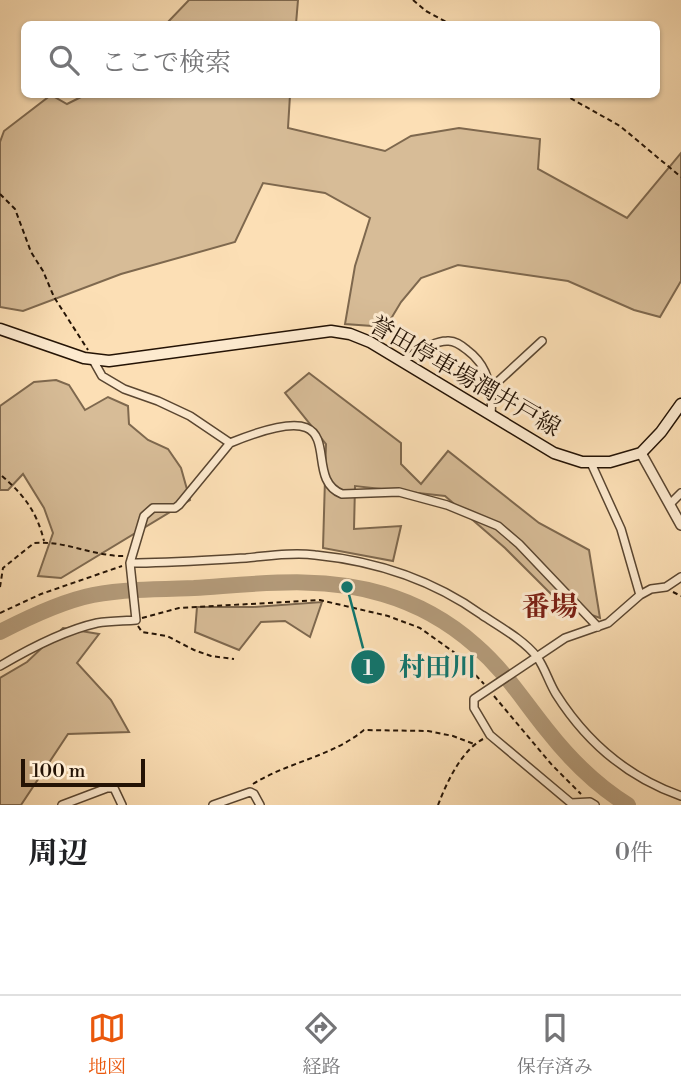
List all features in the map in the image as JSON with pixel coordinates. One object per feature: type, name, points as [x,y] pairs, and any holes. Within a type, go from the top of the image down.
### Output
[{"type":"main road","name":"誉田停車場潤井戸線","points":[[0,329],[93,360],[134,358],[331,331],[350,334],[401,361],[554,453],[591,463],[620,461],[640,453]]},
{"type":"main road","points":[[640,453],[661,432],[681,404]]},
{"type":"street","points":[[491,388],[542,341]]},
{"type":"street","points":[[401,361],[437,344],[455,342],[479,361],[491,388],[491,415]]},
{"type":"street","points":[[93,360],[102,376],[124,389],[190,416],[230,443]]},
{"type":"street","points":[[0,666],[82,628],[98,623],[136,620],[130,559],[144,516],[150,509],[175,508],[179,505],[230,443],[271,429],[297,424],[306,425],[318,438],[327,480],[336,492],[399,492],[447,505],[498,526],[519,544],[598,627]]},
{"type":"street","points":[[640,453],[681,525]]},
{"type":"street","points":[[591,463],[621,529],[640,595]]},
{"type":"street","points":[[670,504],[681,493]]},
{"type":"street","points":[[130,559],[313,554],[378,567],[425,582],[455,596],[510,634],[536,656],[555,692],[588,737],[617,763],[657,787],[681,796]]},
{"type":"street","points":[[592,803],[571,803],[490,735],[474,708],[474,699],[565,638],[608,624],[640,595],[650,589],[666,587],[681,577]]},
{"type":"street","points":[[62,805],[107,788],[114,788],[122,805]]},
{"type":"street","points":[[214,805],[250,792],[260,805]]},
{"type":"path","points":[[413,0],[444,21]]},
{"type":"path","points":[[570,98],[620,126],[681,177]]},
{"type":"path","points":[[0,194],[15,209],[54,298],[84,341],[93,360]]},
{"type":"path","points":[[2,476],[19,491],[36,514],[44,542]]},
{"type":"path","points":[[0,587],[1,571],[29,544],[44,542],[130,559]]},
{"type":"path","points":[[0,613],[130,559]]},
{"type":"path","points":[[234,659],[211,656],[167,636],[142,632],[136,620],[179,608],[320,600],[388,616],[420,628],[456,653],[552,765],[592,803]]},
{"type":"path","points":[[243,793],[275,771],[337,748],[364,730],[428,731],[474,744]]},
{"type":"path","points":[[438,805],[461,761],[474,744],[490,735]]},
{"type":"shaded area","points":[[189,0],[298,0],[296,21],[169,21]]},
{"type":"shaded area","points":[[47,98],[56,98],[67,104],[79,98],[290,98],[288,128],[385,151],[411,136],[459,128],[540,139],[538,169],[627,218],[681,153],[681,281],[660,317],[634,310],[568,281],[458,265],[421,278],[401,302],[386,327],[345,324],[355,266],[370,218],[325,193],[263,183],[235,242],[121,274],[23,311],[0,307],[0,142],[4,131]]},
{"type":"shaded area","points":[[309,373],[401,443],[401,464],[421,484],[448,451],[539,523],[589,550],[600,618],[561,604],[505,548],[445,496],[355,486],[354,529],[401,526],[393,561],[323,548],[326,444],[285,393]]},
{"type":"shaded area","points":[[56,380],[69,385],[85,410],[108,397],[128,406],[129,424],[148,440],[168,449],[181,468],[190,500],[61,578],[38,576],[53,533],[44,508],[23,474],[8,490],[0,490],[0,406],[34,382]]},
{"type":"shaded area","points":[[322,602],[310,637],[285,621],[261,622],[239,650],[195,632],[197,607],[253,607]]},
{"type":"shaded area","points":[[63,628],[99,634],[77,663],[111,700],[129,732],[68,734],[21,805],[0,805],[0,678],[27,662]]},
{"type":"waterway","points":[[0,632],[70,601],[118,592],[289,582],[336,584],[383,594],[432,615],[475,645],[505,676],[574,761],[605,789],[628,805]]},
{"type":"place","name":"村田川","points":[[347,587]]},
{"type":"district","name":"番場","points":[[550,606]]}]
